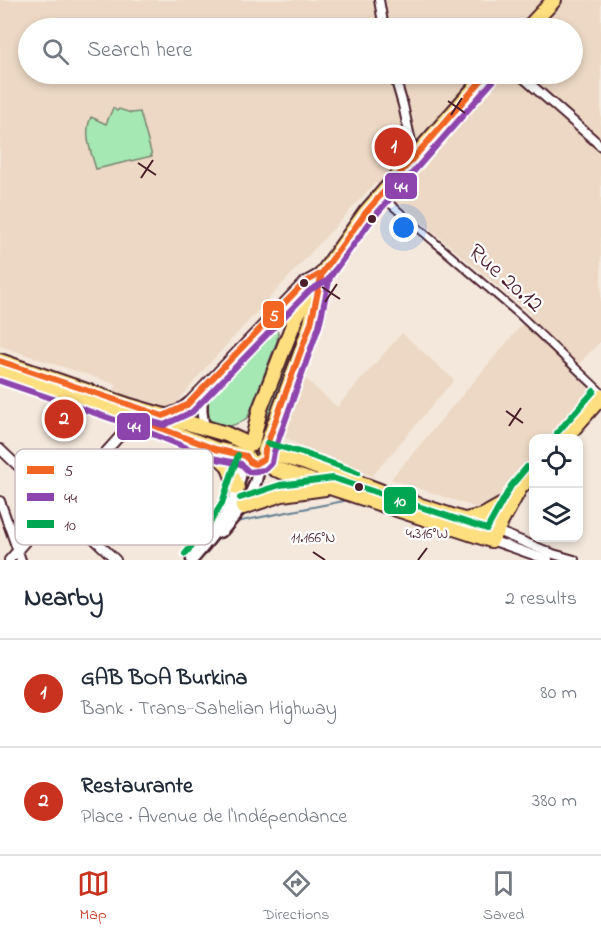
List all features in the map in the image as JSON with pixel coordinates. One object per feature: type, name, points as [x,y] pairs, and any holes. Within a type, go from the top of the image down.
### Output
[{"type":"highway","points":[[537,18],[554,0]]},
{"type":"highway","points":[[256,454],[304,343],[322,273],[366,212],[478,84]]},
{"type":"highway","points":[[1,371],[204,426],[256,454],[275,469],[490,534]]},
{"type":"highway","points":[[1,371],[136,418],[229,454],[256,454],[303,462],[463,520],[490,534]]},
{"type":"highway","points":[[567,434],[601,394]]},
{"type":"highway","points":[[205,446],[210,449]]},
{"type":"highway","points":[[213,451],[228,465],[237,488]]},
{"type":"highway","points":[[463,520],[477,519],[504,504],[529,479]]},
{"type":"highway","points":[[243,507],[282,494],[332,488]]},
{"type":"highway","points":[[490,534],[518,491]]},
{"type":"highway","points":[[490,534],[504,504]]},
{"type":"main road","points":[[216,533],[256,454]]},
{"type":"main road","points":[[213,536],[223,530],[243,507],[255,487],[256,454]]},
{"type":"main road","points":[[192,560],[205,545]]},
{"type":"street","points":[[379,0],[382,18]]},
{"type":"street","points":[[397,84],[414,158]]},
{"type":"street","points":[[530,84],[601,146]]},
{"type":"street","name":"Rue 20.12","points":[[381,196],[521,316],[601,394]]},
{"type":"street","points":[[163,416],[187,405],[304,283],[322,273]]},
{"type":"street","points":[[202,391],[204,426]]},
{"type":"street","points":[[109,449],[136,418]]},
{"type":"street","points":[[0,449],[15,464]]},
{"type":"street","points":[[0,501],[15,542]]},
{"type":"street","points":[[490,534],[548,560]]},
{"type":"street","points":[[490,534],[574,560]]},
{"type":"street","points":[[16,545],[21,560]]},
{"type":"street","points":[[9,560],[23,545]]},
{"type":"street","points":[[100,545],[116,560]]},
{"type":"shaded area","points":[[0,0],[601,0],[601,341],[571,372],[593,389],[553,434],[529,434],[529,462],[486,511],[391,479],[531,314],[375,183],[208,365],[174,406],[160,409],[116,397],[115,384],[0,346]]},
{"type":"shaded area","points":[[402,333],[454,380],[372,476],[311,452],[285,437],[282,425],[297,371],[337,407]]},
{"type":"green space","points":[[113,108],[117,111],[119,109],[131,113],[140,112],[152,156],[96,169],[89,143],[89,123],[91,117],[106,124]]},
{"type":"green space","points":[[304,308],[308,313],[266,437],[259,434],[283,357]]},
{"type":"green space","points":[[271,323],[276,325],[277,341],[248,417],[230,426],[214,424],[206,412],[209,392]]},
{"type":"waterway","points":[[236,522],[344,501]]},
{"type":"waterway","points":[[213,544],[221,536]]},
{"type":"waterway","points":[[208,549],[212,545]]},
{"type":"transit line","name":"5","points":[[0,361],[163,416],[187,405],[304,283],[322,273],[366,212],[478,84]]},
{"type":"transit line","name":"44","points":[[213,458],[241,464],[249,472],[265,470],[272,463],[319,326],[330,277],[373,218],[490,84]]},
{"type":"transit line","name":"5","points":[[246,456],[250,462],[255,464],[264,459],[265,450],[311,323],[322,273],[329,263]]},
{"type":"transit line","name":"44","points":[[134,417],[164,425],[192,412],[310,290],[328,280],[334,271]]},
{"type":"transit line","name":"44","points":[[0,381],[133,426],[190,449]]},
{"type":"transit line","name":"10","points":[[557,433],[594,391]]},
{"type":"transit line","name":"5","points":[[139,420],[215,449],[246,456]]},
{"type":"transit line","name":"10","points":[[267,443],[358,473]]},
{"type":"transit line","name":"10","points":[[213,518],[222,503],[238,455]]},
{"type":"transit line","name":"10","points":[[240,498],[280,485],[333,478],[487,529],[511,486],[527,467]]},
{"type":"transit line","name":"10","points":[[185,554],[192,545]]},
{"type":"place","name":"GAB BOA Burkina","points":[[394,147]]},
{"type":"place","name":"Restaurante","points":[[64,419]]}]
